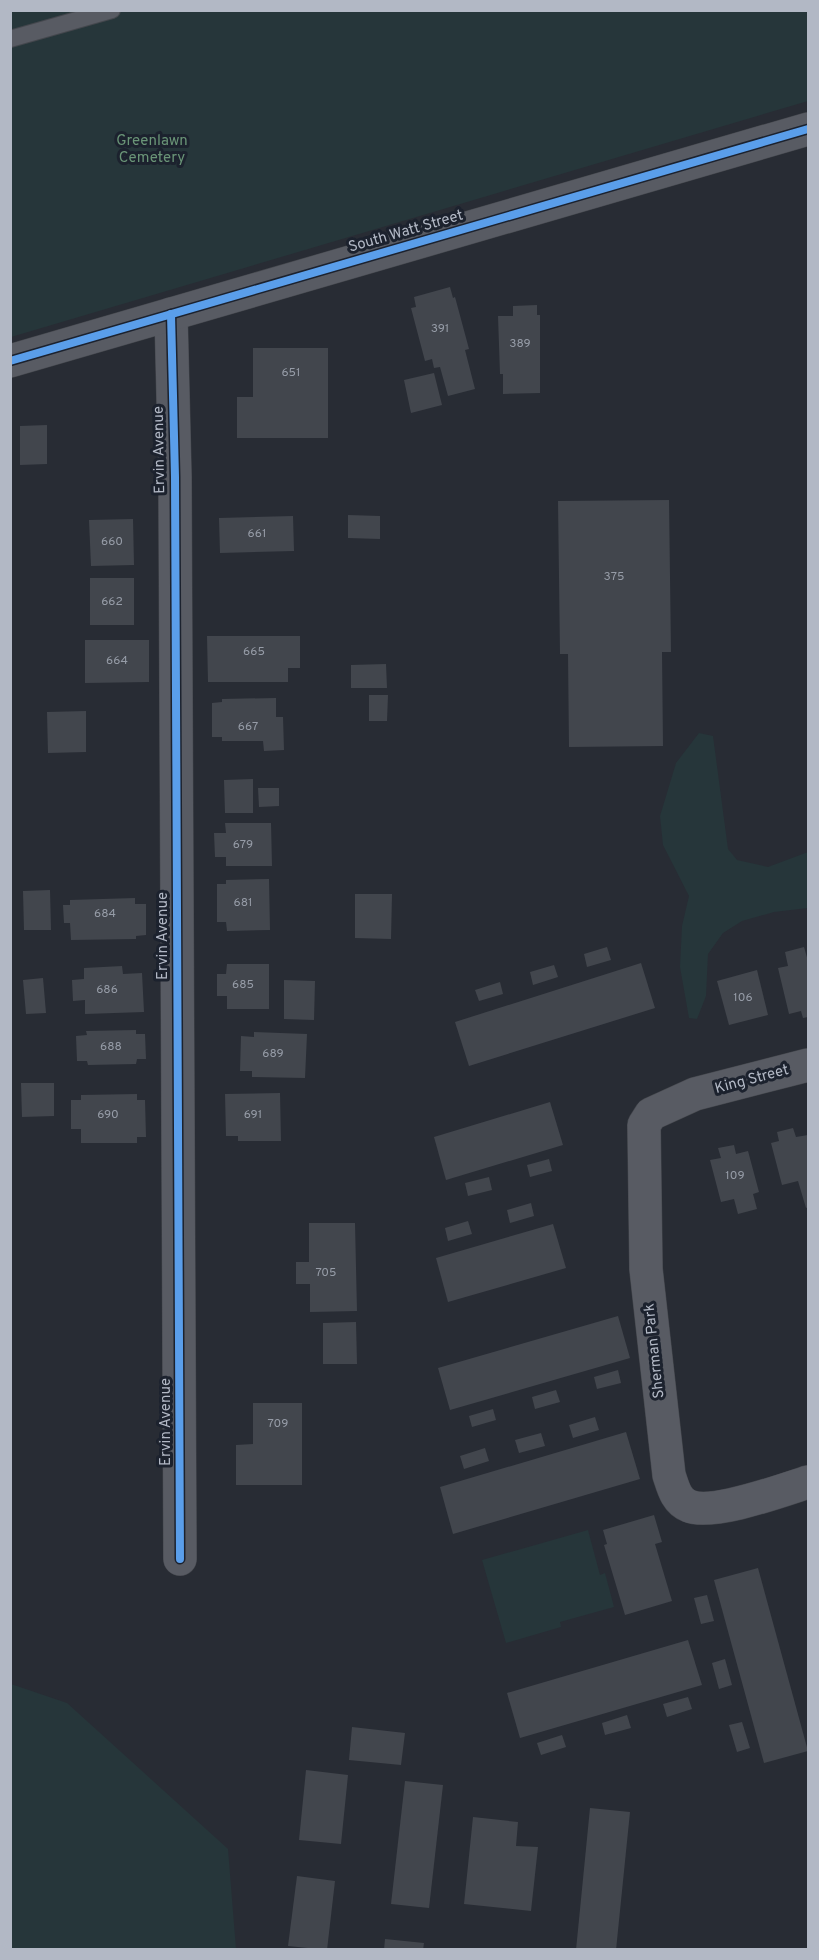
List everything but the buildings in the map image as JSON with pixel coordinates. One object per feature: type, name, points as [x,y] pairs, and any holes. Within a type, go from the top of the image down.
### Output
[{"type":"street","name":"South Watt Street","points":[[10,361],[808,129]]},
{"type":"street","name":"Ervin Avenue","points":[[171,314],[175,489],[180,1559]]},
{"type":"street","name":"King Street","points":[[695,1094],[808,1065]]},
{"type":"street","name":"Sherman Park","points":[[695,1094],[651,1114],[644,1125],[646,1269],[669,1475],[674,1493],[686,1505],[698,1509],[715,1508],[808,1482]]},
{"type":"lane","points":[[10,39],[112,10]]},
{"type":"green space","name":"Greenlawn Cemetery","points":[[11,11],[808,11],[808,101],[11,337]]},
{"type":"green space","points":[[699,733],[713,736],[728,849],[737,860],[768,867],[808,852],[808,908],[774,912],[742,921],[723,933],[708,954],[706,996],[697,1019],[689,1018],[680,967],[682,926],[689,896],[663,845],[660,816],[676,763]]},
{"type":"green space","points":[[588,1530],[600,1575],[605,1573],[614,1607],[560,1622],[561,1627],[506,1643],[482,1560]]},
{"type":"green space","points":[[11,1684],[67,1703],[228,1849],[236,1949],[11,1949]]},
{"type":"cycle path","points":[[10,361],[808,129]]},
{"type":"cycle path","points":[[171,314],[175,477],[180,1559]]}]
